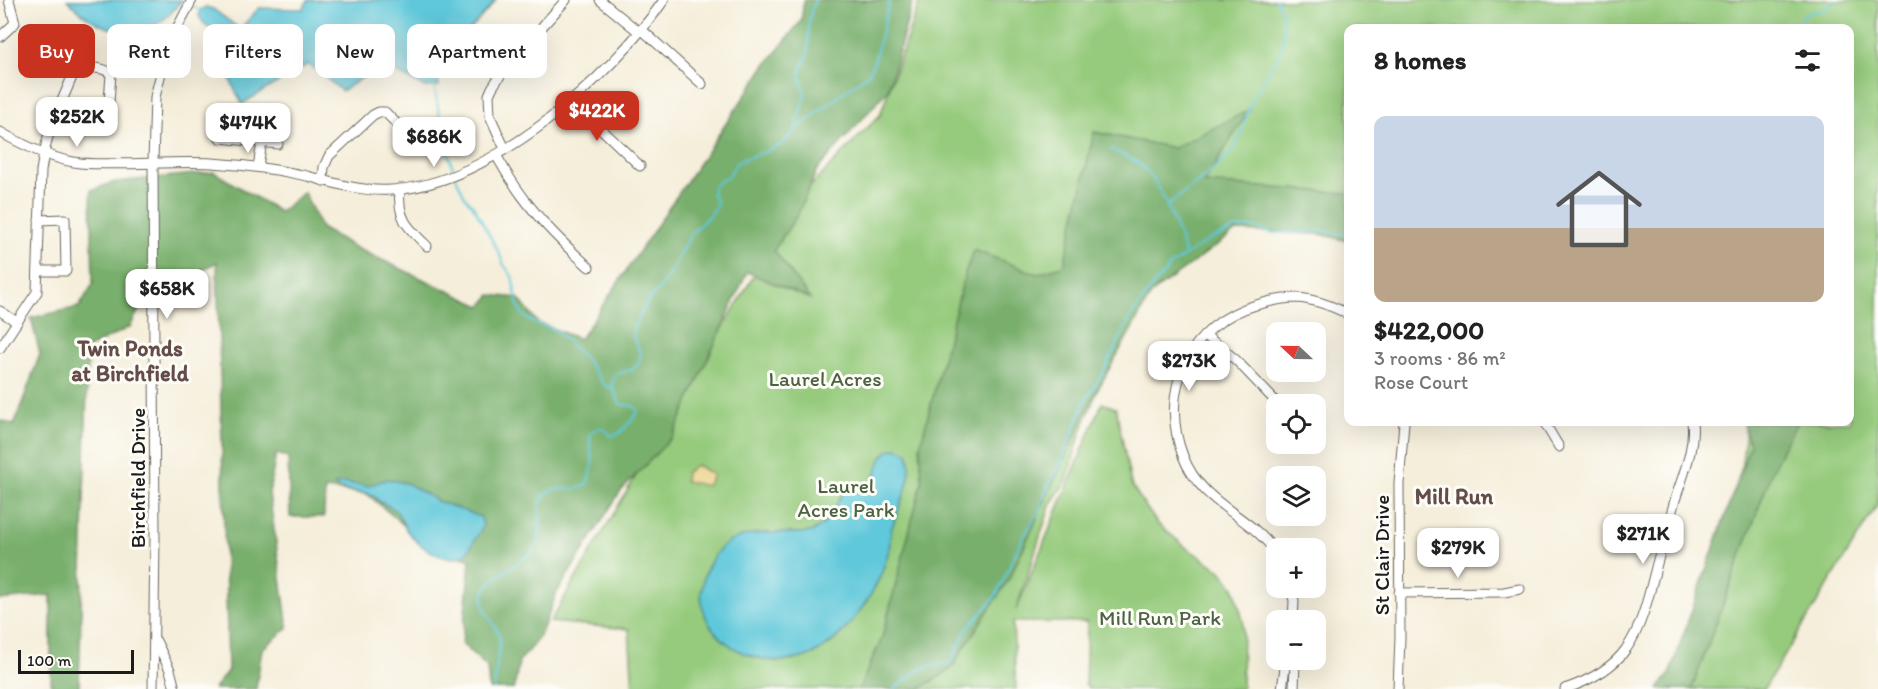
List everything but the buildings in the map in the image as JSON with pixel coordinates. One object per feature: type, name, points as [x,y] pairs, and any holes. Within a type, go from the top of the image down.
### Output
[{"type":"street","points":[[0,37],[15,23],[9,0]]},
{"type":"street","name":"Birchfield Drive","points":[[153,689],[155,639],[153,163],[156,88],[172,36],[192,0]]},
{"type":"street","points":[[505,149],[490,116],[489,103],[492,88],[518,52],[566,0]]},
{"type":"street","points":[[600,0],[640,30],[702,84]]},
{"type":"street","points":[[0,132],[44,153],[78,163],[202,163],[258,167],[365,189],[400,189],[445,179],[468,171],[505,149],[571,100],[606,68],[664,0]]},
{"type":"street","points":[[0,348],[37,292],[41,171],[50,129],[60,104],[75,70],[106,69],[111,74],[109,102],[105,108],[60,104]]},
{"type":"street","points":[[571,100],[640,166]]},
{"type":"street","points":[[323,181],[324,167],[329,156],[373,115],[385,112],[399,126]]},
{"type":"street","points":[[220,138],[278,144]]},
{"type":"street","points":[[258,167],[262,142]]},
{"type":"street","points":[[496,155],[511,182],[532,211],[589,267]]},
{"type":"street","points":[[400,189],[401,216],[408,227],[427,246]]},
{"type":"street","points":[[38,271],[66,272],[65,219],[39,220]]},
{"type":"street","points":[[1266,541],[1259,533],[1221,506],[1203,489],[1188,468],[1179,444],[1174,419],[1175,393],[1187,359],[1205,334],[1232,314],[1274,300],[1308,299],[1344,312]]},
{"type":"street","points":[[0,311],[17,322]]},
{"type":"street","points":[[1205,334],[1236,360],[1268,394]]},
{"type":"street","name":"St Clair Drive","points":[[1398,689],[1399,484],[1404,426]]},
{"type":"street","points":[[1546,426],[1559,447]]},
{"type":"street","points":[[1565,689],[1588,680],[1609,666],[1626,649],[1632,638],[1651,588],[1673,507],[1686,471],[1692,443],[1692,426]]},
{"type":"street","points":[[1399,593],[1504,592],[1520,589]]},
{"type":"street","name":"Birchfield Drive","points":[[155,639],[170,670],[174,689]]},
{"type":"street","points":[[1282,689],[1285,670]]},
{"type":"street","points":[[1294,689],[1295,670]]},
{"type":"green space","points":[[804,0],[913,0],[888,90],[817,170],[798,214],[774,250],[810,299],[747,272],[673,436],[620,492],[557,592],[540,636],[519,662],[514,689],[489,689],[487,667],[462,644],[470,560],[425,543],[367,494],[325,489],[324,517],[290,517],[288,457],[276,454],[269,493],[288,628],[262,649],[256,689],[214,689],[228,670],[217,262],[142,304],[130,327],[88,348],[79,689],[51,689],[51,595],[0,600],[0,420],[14,425],[40,354],[31,318],[79,307],[93,284],[91,190],[115,182],[214,172],[280,212],[304,192],[321,228],[354,247],[481,306],[491,295],[518,298],[538,323],[580,339],[765,66],[801,21]]},
{"type":"green space","name":"Laurel Acres Park","points":[[920,0],[1878,0],[1878,504],[1764,689],[1668,689],[1724,605],[1746,426],[1854,426],[1854,24],[1344,24],[1344,209],[1194,209],[1114,350],[1081,431],[1067,480],[1051,503],[1016,610],[1102,403],[1116,408],[1131,484],[1157,523],[1188,549],[1220,570],[1234,587],[1243,621],[1242,689],[1090,689],[1085,684],[1087,622],[1013,622],[1016,689],[633,689],[629,629],[550,622],[800,197],[880,115]]},
{"type":"green space","points":[[1249,110],[1204,183],[1344,193],[1344,240],[1320,234],[1236,231],[1152,293],[1089,405],[1010,577],[950,670],[920,689],[859,689],[882,638],[922,481],[920,446],[966,270],[974,250],[1037,274],[1064,265],[1094,132],[1174,148]]},
{"type":"green space","points":[[1743,426],[1795,426],[1774,466],[1692,689],[1658,689],[1669,675],[1750,445]]},
{"type":"sand","points":[[697,465],[713,475],[707,486],[685,481],[686,472]]},
{"type":"water","points":[[67,0],[182,0],[169,15],[156,24],[107,24],[107,26],[81,13]]},
{"type":"water","points":[[308,0],[496,0],[475,24],[407,24],[407,78],[438,78],[439,86],[424,87],[395,72],[395,24],[315,24],[315,70],[308,64],[303,67],[303,24],[245,24],[259,8],[303,9]]},
{"type":"water","points":[[206,7],[213,9],[233,24],[204,24],[199,16],[200,10]]},
{"type":"water","points":[[230,78],[285,78],[242,104]]},
{"type":"water","points":[[326,78],[362,78],[342,91]]},
{"type":"water","points":[[898,448],[908,453],[910,471],[906,490],[892,528],[889,550],[873,591],[845,629],[813,654],[789,660],[765,659],[743,653],[724,641],[710,625],[702,605],[703,582],[713,558],[720,549],[736,538],[746,535],[813,531],[829,517],[847,488],[861,489],[871,484],[886,453]]},
{"type":"water","points":[[387,479],[409,484],[437,501],[481,517],[483,526],[467,553],[451,558],[435,554],[419,544],[407,531],[398,513],[392,508],[368,494],[343,490],[334,485],[344,483],[368,486]]},
{"type":"waterway","points":[[494,689],[500,639],[484,607],[484,594],[493,580],[532,552],[537,545],[540,532],[540,504],[547,493],[556,489],[577,489],[586,485],[592,464],[591,433],[600,428],[610,436],[620,433],[637,414],[638,410],[633,406],[620,404],[612,383],[616,374],[632,370],[639,362],[641,354],[633,337],[634,326],[650,298],[659,290],[674,266],[692,233],[714,210],[717,202],[712,194],[714,185],[728,176],[738,161],[783,144],[795,130],[805,95],[800,73],[808,54],[809,19],[815,0]]},
{"type":"waterway","points":[[795,130],[869,73],[890,0]]},
{"type":"waterway","points":[[1167,206],[1216,167],[1239,140],[1257,90],[1274,64],[1282,46],[1283,19],[1276,0]]},
{"type":"waterway","points":[[1796,24],[1805,14],[1825,9],[1836,0]]},
{"type":"waterway","points":[[192,6],[202,12]]},
{"type":"waterway","points":[[434,84],[443,136],[454,172]]},
{"type":"waterway","points":[[1111,149],[1137,162],[1151,176],[1169,209],[1185,255]]},
{"type":"waterway","points":[[456,177],[465,197],[474,207],[512,276],[518,306],[522,314],[529,320],[558,332],[587,361],[604,385],[613,389]]},
{"type":"waterway","points":[[894,689],[917,671],[929,666],[951,663],[965,632],[996,596],[1022,539],[1040,511],[1048,486],[1061,464],[1085,401],[1103,373],[1129,319],[1171,265],[1209,240],[1235,229],[1251,227],[1272,233],[1328,231],[1344,235]]},
{"type":"district","name":"Twin Ponds at Birchfield","points":[[130,360]]},
{"type":"district","name":"Mill Run","points":[[1454,496]]},
{"type":"park label","name":"Laurel Acres","points":[[825,378]]},
{"type":"park label","name":"Mill Run Park","points":[[1160,617]]}]
